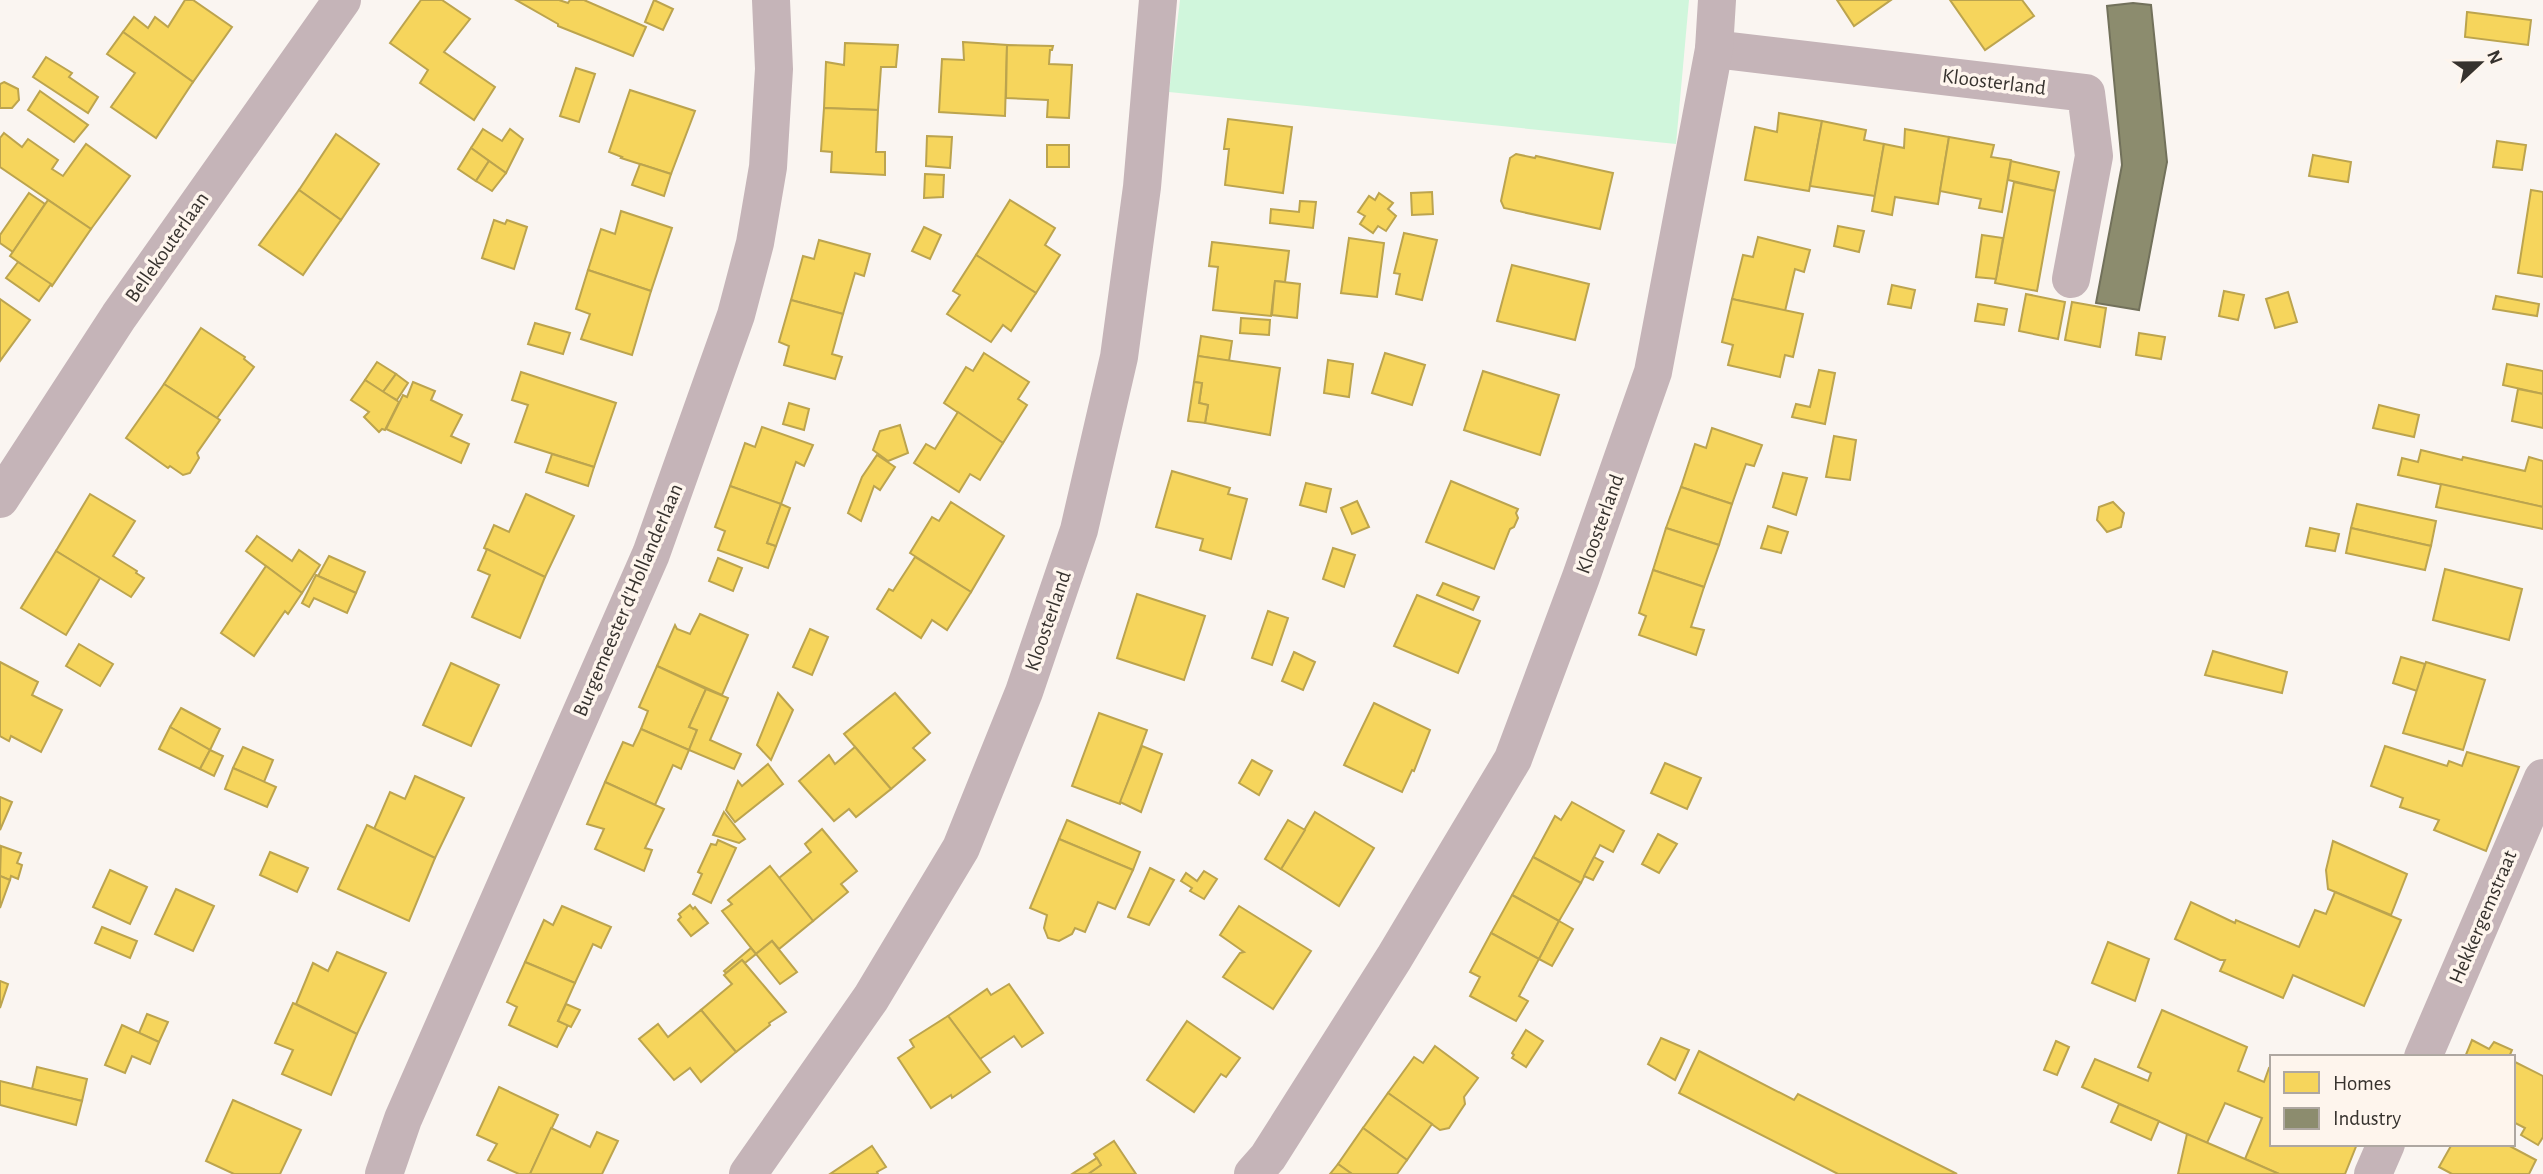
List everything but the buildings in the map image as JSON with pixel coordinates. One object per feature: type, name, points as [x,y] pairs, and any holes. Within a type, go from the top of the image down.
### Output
[{"type":"street","name":"Bellekouterlaan","points":[[0,499],[119,316],[342,0]]},
{"type":"street","name":"Burgemeester d'Hollanderlaan","points":[[384,1174],[408,1107],[651,554],[736,315],[755,243],[768,167],[774,69],[771,0]]},
{"type":"street","name":"Kloosterland","points":[[748,1174],[871,998],[961,848],[1024,692],[1079,530],[1119,357],[1142,187],[1158,0]]},
{"type":"street","name":"Kloosterland","points":[[1253,1174],[1268,1157],[1394,958],[1513,759],[1653,372],[1714,49],[1717,0]]},
{"type":"street","name":"Kloosterland","points":[[1714,49],[2086,93],[2094,156],[2071,279]]},
{"type":"street","name":"Hekkergemstraat","points":[[2424,1055],[2543,778]]},
{"type":"street","points":[[2373,1174],[2385,1146]]},
{"type":"green space","points":[[1180,0],[1689,0],[1676,144],[1169,92]]}]
